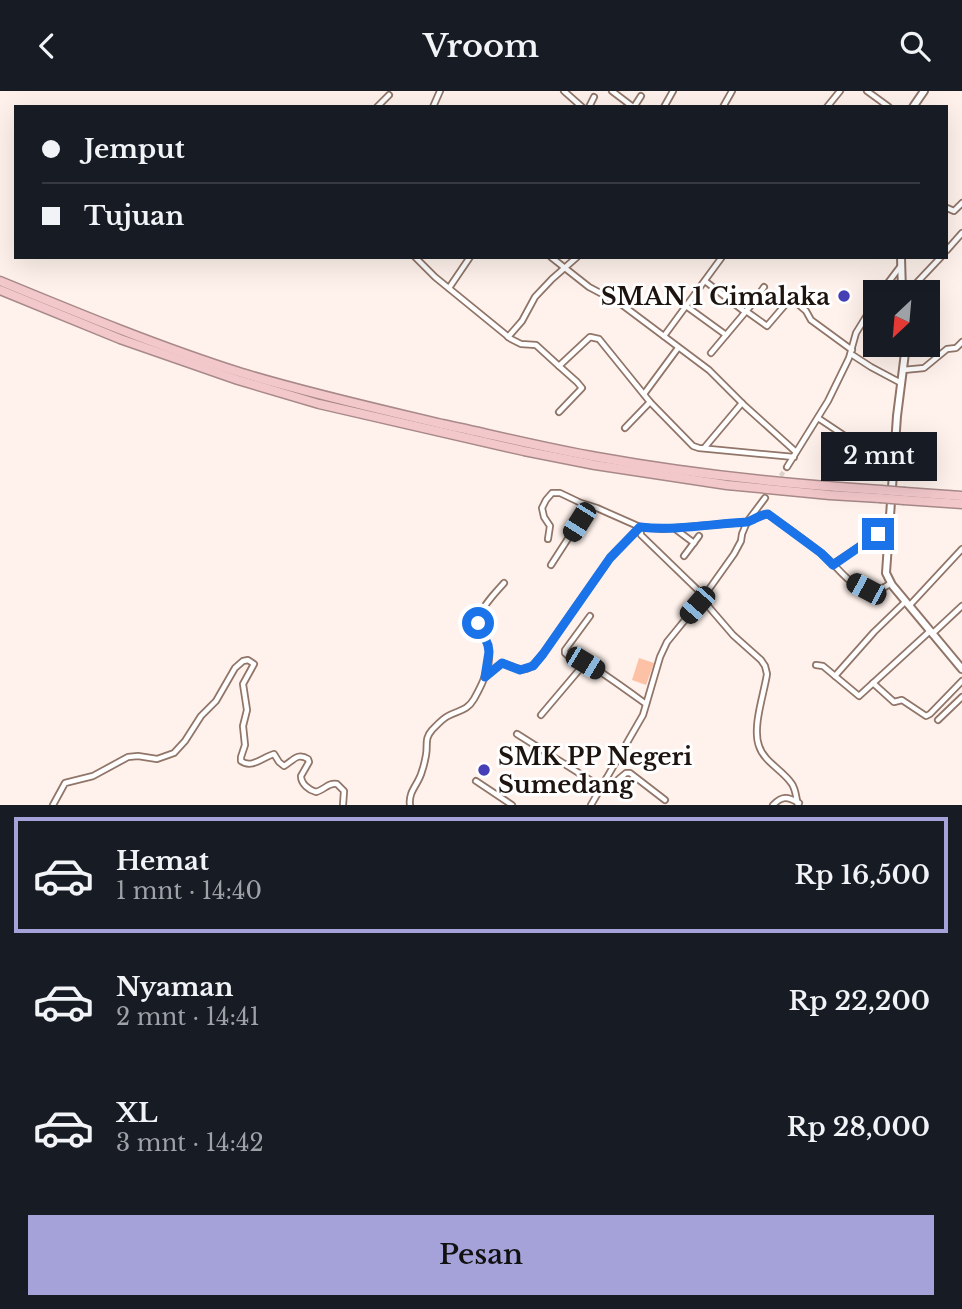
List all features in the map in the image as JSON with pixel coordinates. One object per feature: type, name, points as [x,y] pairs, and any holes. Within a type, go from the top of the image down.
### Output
[{"type":"highway","points":[[0,281],[123,332],[321,396],[596,457],[728,477],[962,504]]},
{"type":"highway","points":[[0,290],[120,339],[238,380],[319,404],[595,465],[727,485],[830,495],[880,494]]},
{"type":"highway","points":[[904,496],[962,496]]},
{"type":"street","points":[[564,91],[580,105]]},
{"type":"street","points":[[612,91],[630,105]]},
{"type":"street","points":[[829,105],[840,91]]},
{"type":"street","points":[[867,91],[886,105]]},
{"type":"street","points":[[379,105],[389,95]]},
{"type":"street","points":[[634,105],[641,96]]},
{"type":"street","points":[[590,105],[594,97]]},
{"type":"street","points":[[948,208],[954,211],[962,203]]},
{"type":"street","points":[[948,249],[962,233]]},
{"type":"street","points":[[417,259],[508,337],[521,344],[536,345],[577,382],[582,389],[559,412]]},
{"type":"street","points":[[449,288],[469,259]]},
{"type":"street","points":[[553,259],[589,287],[621,304],[718,378],[795,454]]},
{"type":"street","points":[[508,337],[522,321],[535,296],[575,259]]},
{"type":"street","points":[[664,336],[721,259]]},
{"type":"street","points":[[901,259],[902,280]]},
{"type":"street","points":[[919,280],[939,259]]},
{"type":"street","points":[[891,280],[901,267]]},
{"type":"street","points":[[705,281],[767,325],[791,298],[806,311],[811,320],[851,352],[871,367],[901,383]]},
{"type":"street","points":[[711,353],[764,287]]},
{"type":"street","points":[[686,306],[726,335]]},
{"type":"street","points":[[787,467],[828,401],[863,322]]},
{"type":"street","points":[[559,366],[590,337],[597,338],[650,402],[693,446],[795,454]]},
{"type":"street","points":[[903,370],[924,368],[947,349],[957,347],[962,342]]},
{"type":"street","points":[[644,394],[678,348]]},
{"type":"street","points":[[905,357],[885,568],[891,583],[907,604],[962,669]]},
{"type":"street","points":[[625,428],[650,402]]},
{"type":"street","points":[[704,448],[742,403]]},
{"type":"street","points":[[818,418],[894,468]]},
{"type":"street","points":[[548,539],[550,526],[542,512],[544,502],[552,493],[561,493],[640,527],[662,529],[747,522],[768,514],[821,553],[841,574],[869,590],[877,590],[891,583]]},
{"type":"street","points":[[591,805],[643,715],[667,642],[703,597],[741,542],[747,522],[765,498]]},
{"type":"street","points":[[551,565],[589,506]]},
{"type":"street","points":[[833,565],[890,526]]},
{"type":"street","points":[[640,527],[640,535],[703,597],[733,635],[765,666],[767,674],[757,723],[758,745],[763,754],[790,781],[799,804]]},
{"type":"street","points":[[485,677],[502,663],[520,670],[533,666],[610,558],[640,527]]},
{"type":"street","points":[[674,528],[694,543]]},
{"type":"street","points":[[684,556],[699,536]]},
{"type":"street","points":[[835,676],[880,626],[907,604],[962,549]]},
{"type":"street","points":[[410,805],[410,796],[422,773],[427,737],[449,715],[469,706],[485,677],[489,652],[478,619],[503,583]]},
{"type":"street","points":[[816,665],[823,666],[858,696],[962,606]]},
{"type":"street","points":[[590,616],[565,651],[573,661],[585,663],[646,704]]},
{"type":"street","points":[[53,805],[65,783],[93,776],[128,757],[157,759],[174,753],[201,716],[216,701],[235,668],[248,660],[254,664],[243,684],[247,710],[243,726],[245,745],[241,761],[250,764],[274,754],[284,766],[299,755],[302,756],[309,762],[301,776],[307,787],[316,792],[331,784],[337,784],[344,790],[343,805]]},
{"type":"street","points":[[541,715],[585,663]]},
{"type":"street","points":[[873,683],[894,702],[902,699],[926,716],[962,681]]},
{"type":"street","points":[[938,720],[962,697]]},
{"type":"street","points":[[517,734],[601,787]]},
{"type":"street","points":[[606,779],[614,783],[626,773],[630,773],[665,800]]},
{"type":"street","points":[[477,782],[512,805]]},
{"type":"street","points":[[773,805],[778,799],[786,797],[799,804]]},
{"type":"shaded area","points":[[639,658],[654,663],[646,685],[632,680]]},
{"type":"tunnel","points":[[777,481],[787,467]]},
{"type":"place","name":"SMAN 1 Cimalaka","points":[[844,296]]},
{"type":"place","name":"SMK PP Negeri Sumedang","points":[[484,770]]},
{"type":"route","points":[[478,623],[489,652],[485,677],[502,663],[520,670],[533,666],[610,558],[640,527],[662,529],[747,522],[768,514],[833,565],[878,534]]}]
